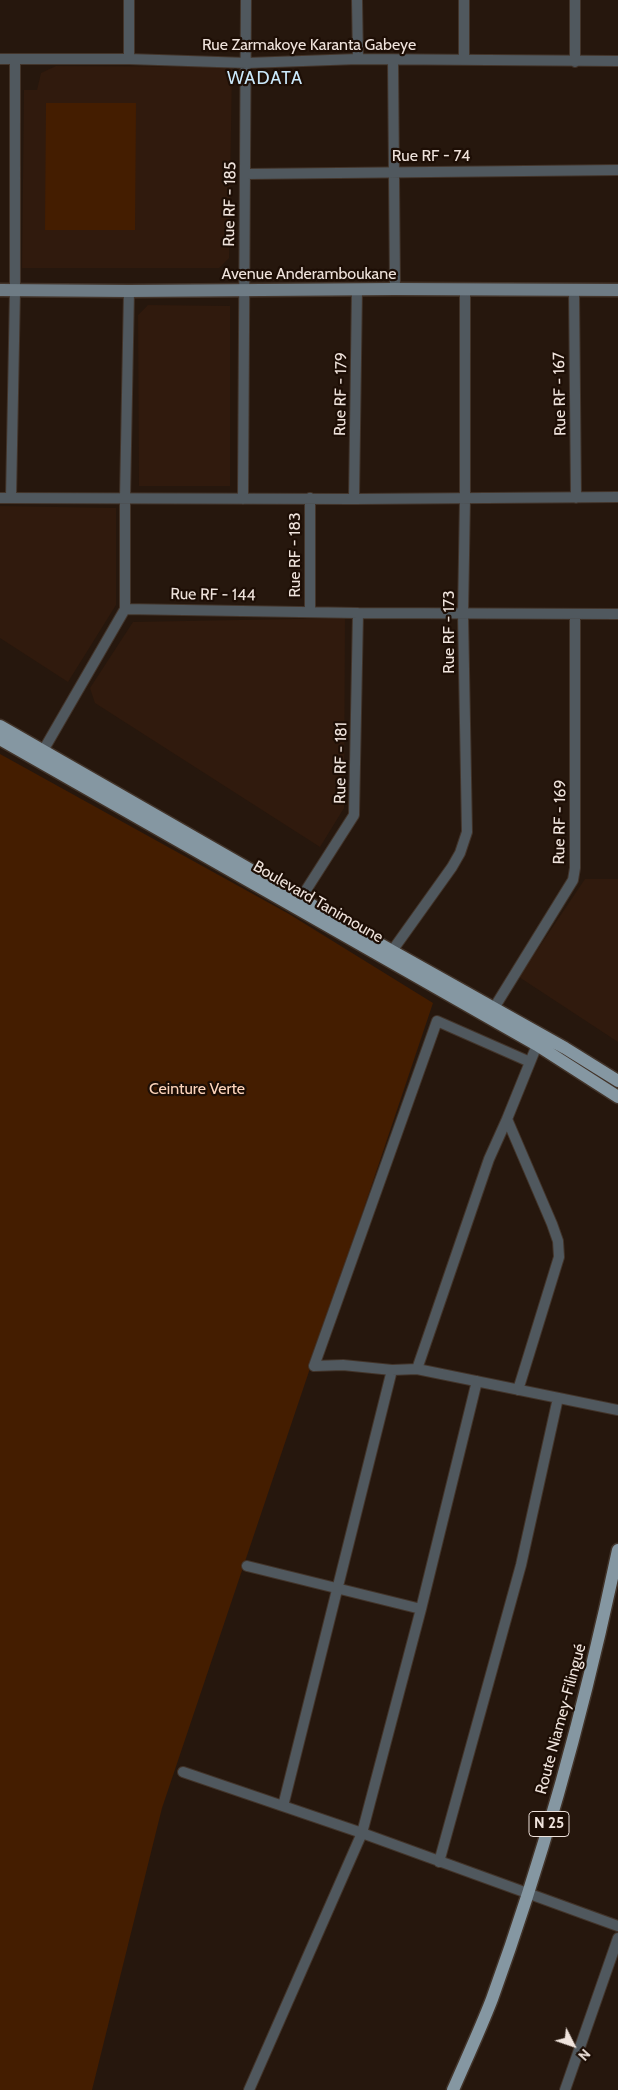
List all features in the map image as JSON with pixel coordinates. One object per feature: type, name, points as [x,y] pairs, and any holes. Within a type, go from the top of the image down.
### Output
[{"type":"main road","name":"Boulevard Tanimoune","points":[[0,726],[39,758],[323,917],[537,1045],[618,1096]]},
{"type":"main road","name":"Boulevard Tanimoune","points":[[0,739],[301,898],[323,917],[392,951],[494,1008],[565,1048],[618,1082]]},
{"type":"main road","name":"Route Niamey-Filingué","points":[[453,2090],[491,2001],[529,1894],[579,1720],[618,1550]]},
{"type":"street","points":[[129,0],[129,59]]},
{"type":"street","name":"Rue RF - 185","points":[[243,499],[246,0]]},
{"type":"street","points":[[356,0],[358,59]]},
{"type":"street","points":[[464,0],[464,60]]},
{"type":"street","points":[[575,0],[575,62]]},
{"type":"street","name":"Rue Zarmakoye Karanta Gabeye","points":[[0,59],[129,59],[247,62],[358,59],[618,62]]},
{"type":"street","points":[[11,498],[15,290],[15,59]]},
{"type":"street","points":[[393,60],[395,172],[394,289]]},
{"type":"street","name":"Rue RF - 74","points":[[245,174],[618,170]]},
{"type":"street","name":"Rue RF - 179","points":[[354,499],[357,289]]},
{"type":"street","name":"Rue RF - 173","points":[[392,951],[452,868],[460,853],[467,832],[463,614],[465,498],[464,289]]},
{"type":"street","name":"Avenue Anderamboukane","points":[[0,290],[618,290]]},
{"type":"street","name":"Rue RF - 167","points":[[574,290],[576,498]]},
{"type":"street","points":[[39,758],[126,609],[125,498],[129,291]]},
{"type":"street","points":[[0,498],[354,499],[618,497]]},
{"type":"street","name":"Rue RF - 183","points":[[310,498],[310,612]]},
{"type":"street","name":"Rue RF - 144","points":[[126,609],[358,613],[618,614]]},
{"type":"street","name":"Rue RF - 181","points":[[301,898],[354,815],[358,613]]},
{"type":"street","name":"Rue RF - 169","points":[[494,1008],[573,880],[575,868],[575,614]]},
{"type":"street","points":[[530,1062],[437,1021],[314,1366],[342,1365],[392,1370],[417,1369],[618,1410]]},
{"type":"street","points":[[417,1369],[489,1159],[537,1045]]},
{"type":"street","points":[[507,1119],[552,1224],[559,1248],[559,1257],[518,1390]]},
{"type":"street","points":[[283,1806],[392,1370]]},
{"type":"street","points":[[249,2090],[362,1833],[421,1609],[477,1381]]},
{"type":"street","points":[[439,1862],[520,1565],[558,1398]]},
{"type":"street","points":[[247,1566],[421,1609]]},
{"type":"street","points":[[183,1772],[362,1833],[618,1926]]},
{"type":"street","points":[[565,2090],[618,1938]]},
{"type":"shaded area","points":[[56,66],[232,67],[229,258],[219,268],[22,268],[24,90],[37,90],[41,73]]},
{"type":"shaded area","points":[[148,305],[230,306],[230,486],[139,486],[138,315]]},
{"type":"shaded area","points":[[0,506],[116,508],[116,605],[68,682],[0,638]]},
{"type":"shaded area","points":[[345,618],[344,808],[320,847],[95,703],[90,688],[133,622]]},
{"type":"shaded area","points":[[585,879],[618,879],[618,1042],[519,977]]},
{"type":"green space","points":[[46,103],[136,103],[135,230],[45,230]]},
{"type":"green space","name":"Ceinture Verte","points":[[0,754],[289,914],[433,1003],[162,1808],[92,2090],[0,2090]]},
{"type":"district","name":"WADATA","points":[[265,79]]}]
